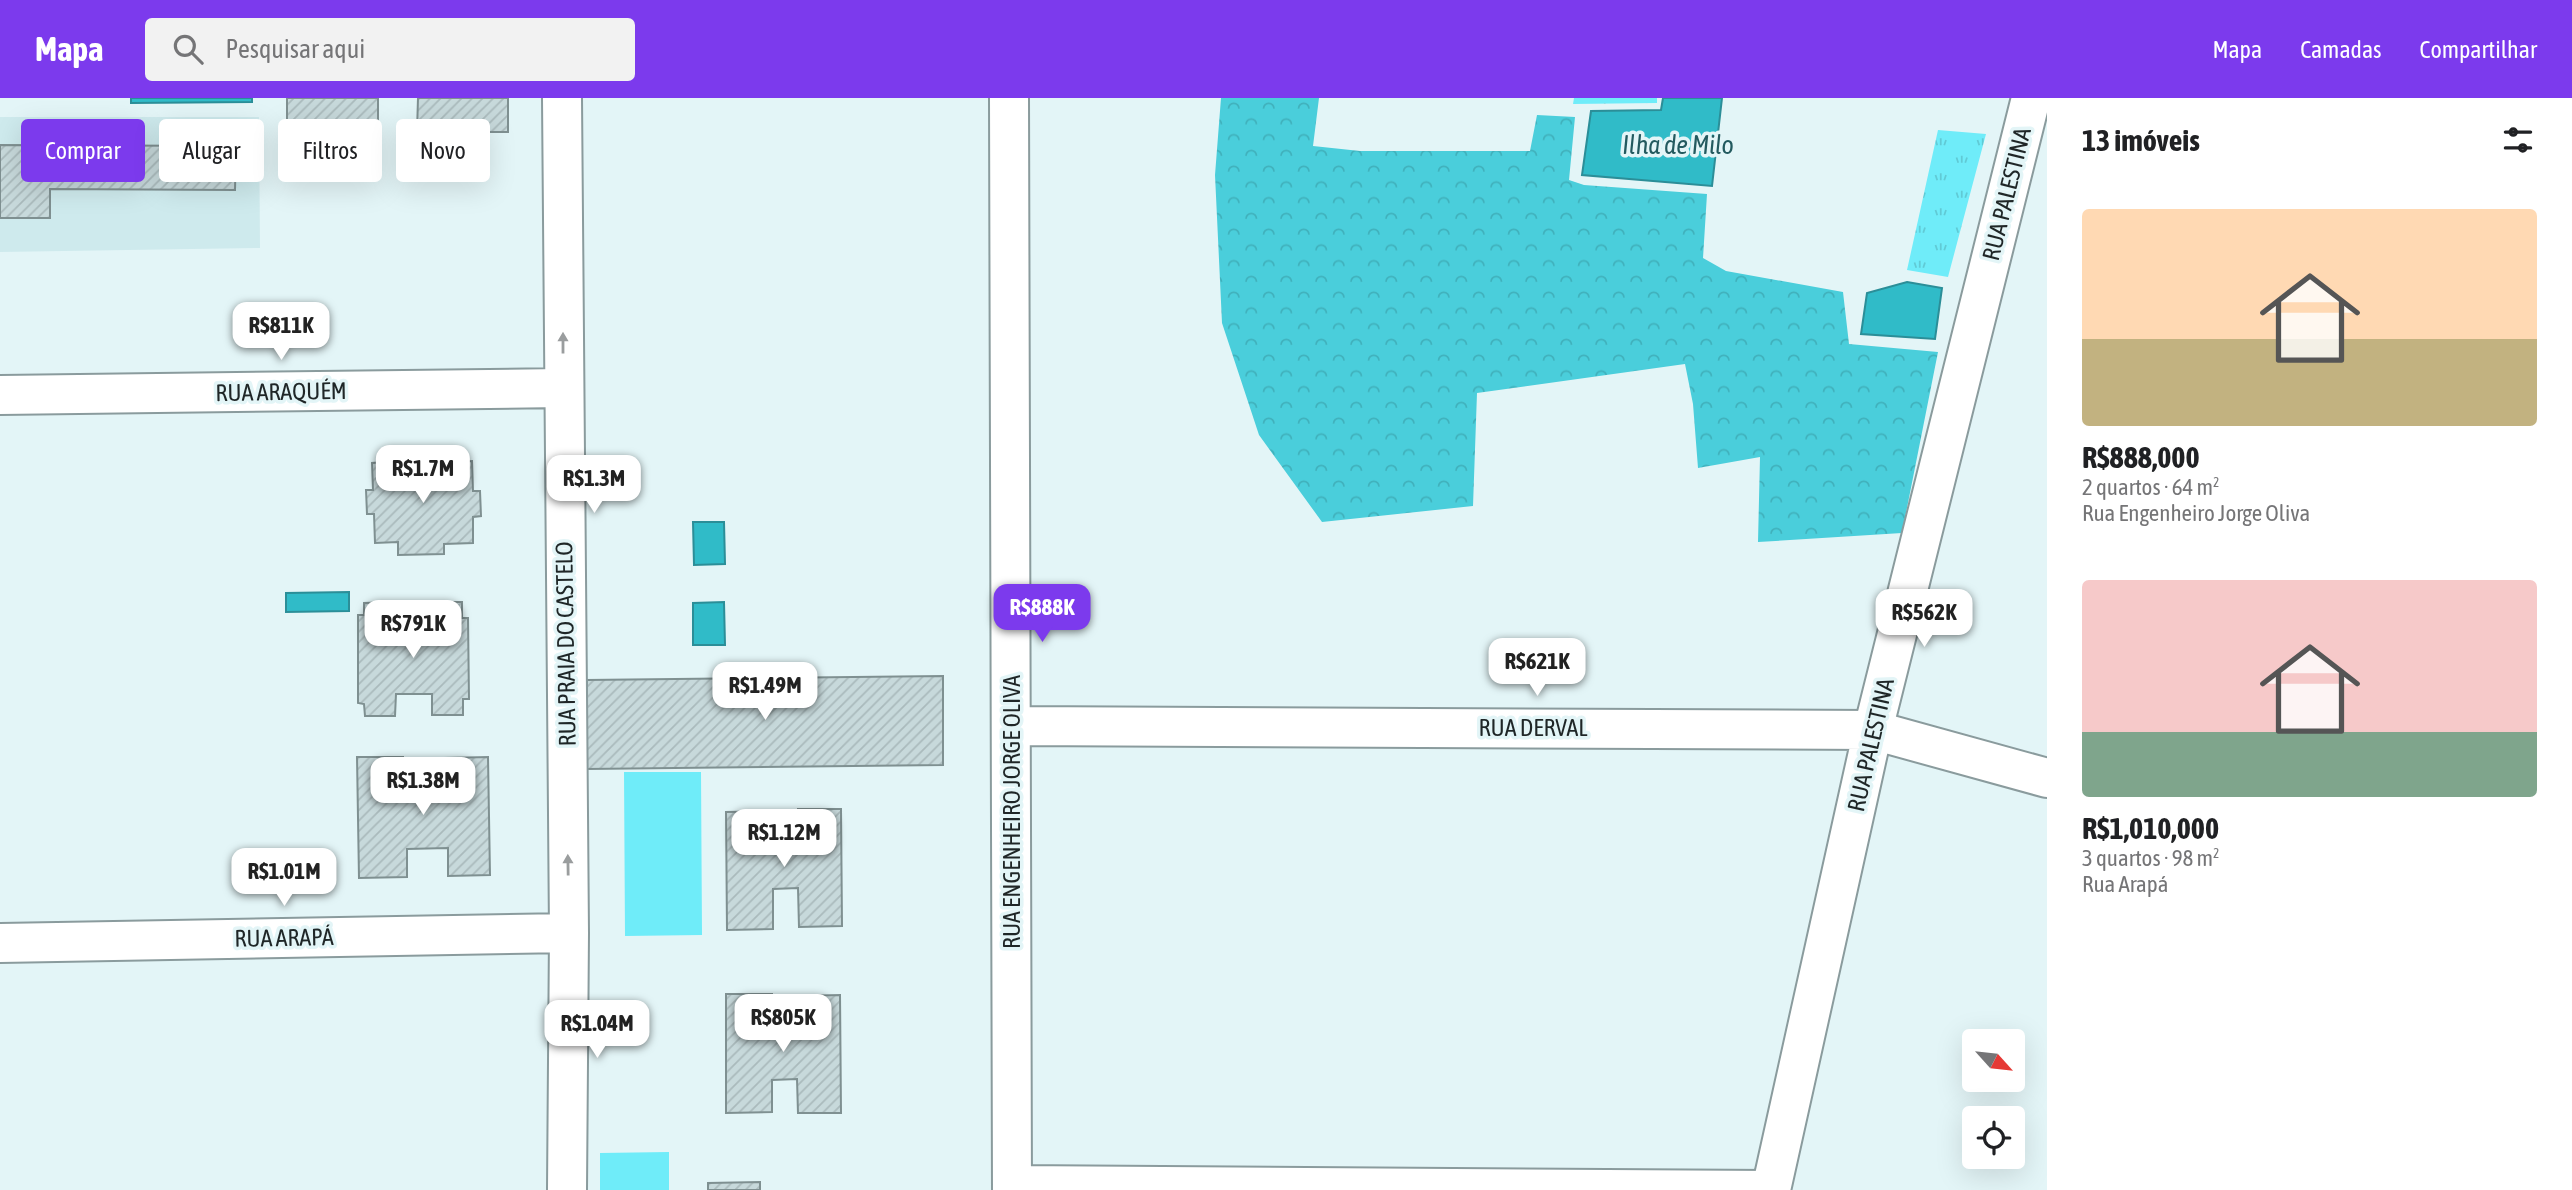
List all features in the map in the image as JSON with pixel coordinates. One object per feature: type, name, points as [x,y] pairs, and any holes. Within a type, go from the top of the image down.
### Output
[{"type":"street","name":"RUA PRAIA DO CASTELO","points":[[562,98],[569,933],[567,1190]]},
{"type":"street","name":"RUA ENGENHEIRO JORGE OLIVA","points":[[1009,98],[1012,1187]]},
{"type":"street","name":"RUA PALESTINA","points":[[1770,1190],[1873,730],[2031,98]]},
{"type":"street","name":"RUA ARAQUÉM","points":[[0,396],[563,388]]},
{"type":"street","name":"RUA DERVAL","points":[[1012,726],[1873,730],[2047,778]]},
{"type":"street","name":"RUA ARAPÁ","points":[[0,943],[569,933]]},
{"type":"street","points":[[1012,1187],[1770,1190]]},
{"type":"shaded area","points":[[0,117],[259,117],[159,119],[159,182],[259,182],[260,248],[0,252]]},
{"type":"green space","points":[[1221,98],[1319,98],[1313,146],[1360,151],[1530,151],[1537,115],[1575,117],[1569,180],[1584,185],[1707,194],[1703,258],[1726,271],[1843,292],[1849,344],[1938,352],[1902,533],[1758,542],[1760,457],[1698,468],[1693,404],[1685,364],[1477,393],[1473,506],[1322,522],[1259,435],[1222,323],[1215,175]]},
{"type":"green space","points":[[1574,98],[1657,98],[1657,103],[1573,104]]},
{"type":"green space","points":[[1938,130],[1986,134],[1948,277],[1907,270]]},
{"type":"green space","points":[[624,772],[701,772],[702,935],[625,936]]},
{"type":"green space","points":[[669,1152],[669,1190],[600,1190],[600,1153]]},
{"type":"water","points":[[131,98],[252,98],[252,102],[131,103]]},
{"type":"water","name":"Ilha de Milo","points":[[1663,98],[1722,98],[1712,186],[1582,175],[1591,111],[1661,110]]},
{"type":"water","points":[[1907,282],[1942,288],[1935,339],[1861,334],[1867,293]]},
{"type":"water","points":[[693,522],[724,522],[725,564],[694,565]]},
{"type":"water","points":[[349,592],[349,611],[286,612],[286,593]]},
{"type":"water","points":[[724,602],[725,645],[693,645],[693,603]]},
{"type":"building","points":[[287,98],[378,98],[378,119],[287,119]]},
{"type":"building","points":[[418,98],[508,98],[508,132],[490,132],[490,119],[417,119]]},
{"type":"building","points":[[0,145],[21,145],[21,182],[145,182],[145,146],[159,146],[159,182],[235,182],[235,190],[50,189],[50,218],[0,218]]},
{"type":"building","points":[[434,453],[456,453],[456,462],[472,461],[473,491],[480,491],[481,516],[473,517],[473,543],[444,544],[444,554],[398,555],[398,542],[375,543],[374,514],[367,514],[366,490],[373,490],[372,463],[386,462],[386,454],[407,454],[407,475],[435,474]]},
{"type":"building","points":[[394,602],[394,626],[436,626],[436,602],[462,602],[462,618],[468,618],[469,699],[463,699],[463,715],[432,715],[432,694],[396,694],[395,716],[365,716],[364,704],[358,703],[358,615],[364,615],[364,603]]},
{"type":"building","points":[[943,676],[943,765],[587,769],[587,680]]},
{"type":"building","points":[[357,757],[403,757],[403,782],[446,781],[445,758],[488,757],[490,875],[448,876],[448,848],[407,849],[407,877],[359,878]]},
{"type":"building","points":[[798,809],[841,809],[842,926],[799,927],[798,888],[773,889],[773,929],[727,930],[726,812],[772,811],[772,843],[798,843]]},
{"type":"building","points":[[726,994],[772,994],[772,1034],[798,1034],[797,996],[840,995],[841,1113],[798,1113],[797,1079],[772,1080],[772,1112],[726,1113]]},
{"type":"building","points":[[760,1182],[760,1190],[708,1190],[708,1183]]}]
